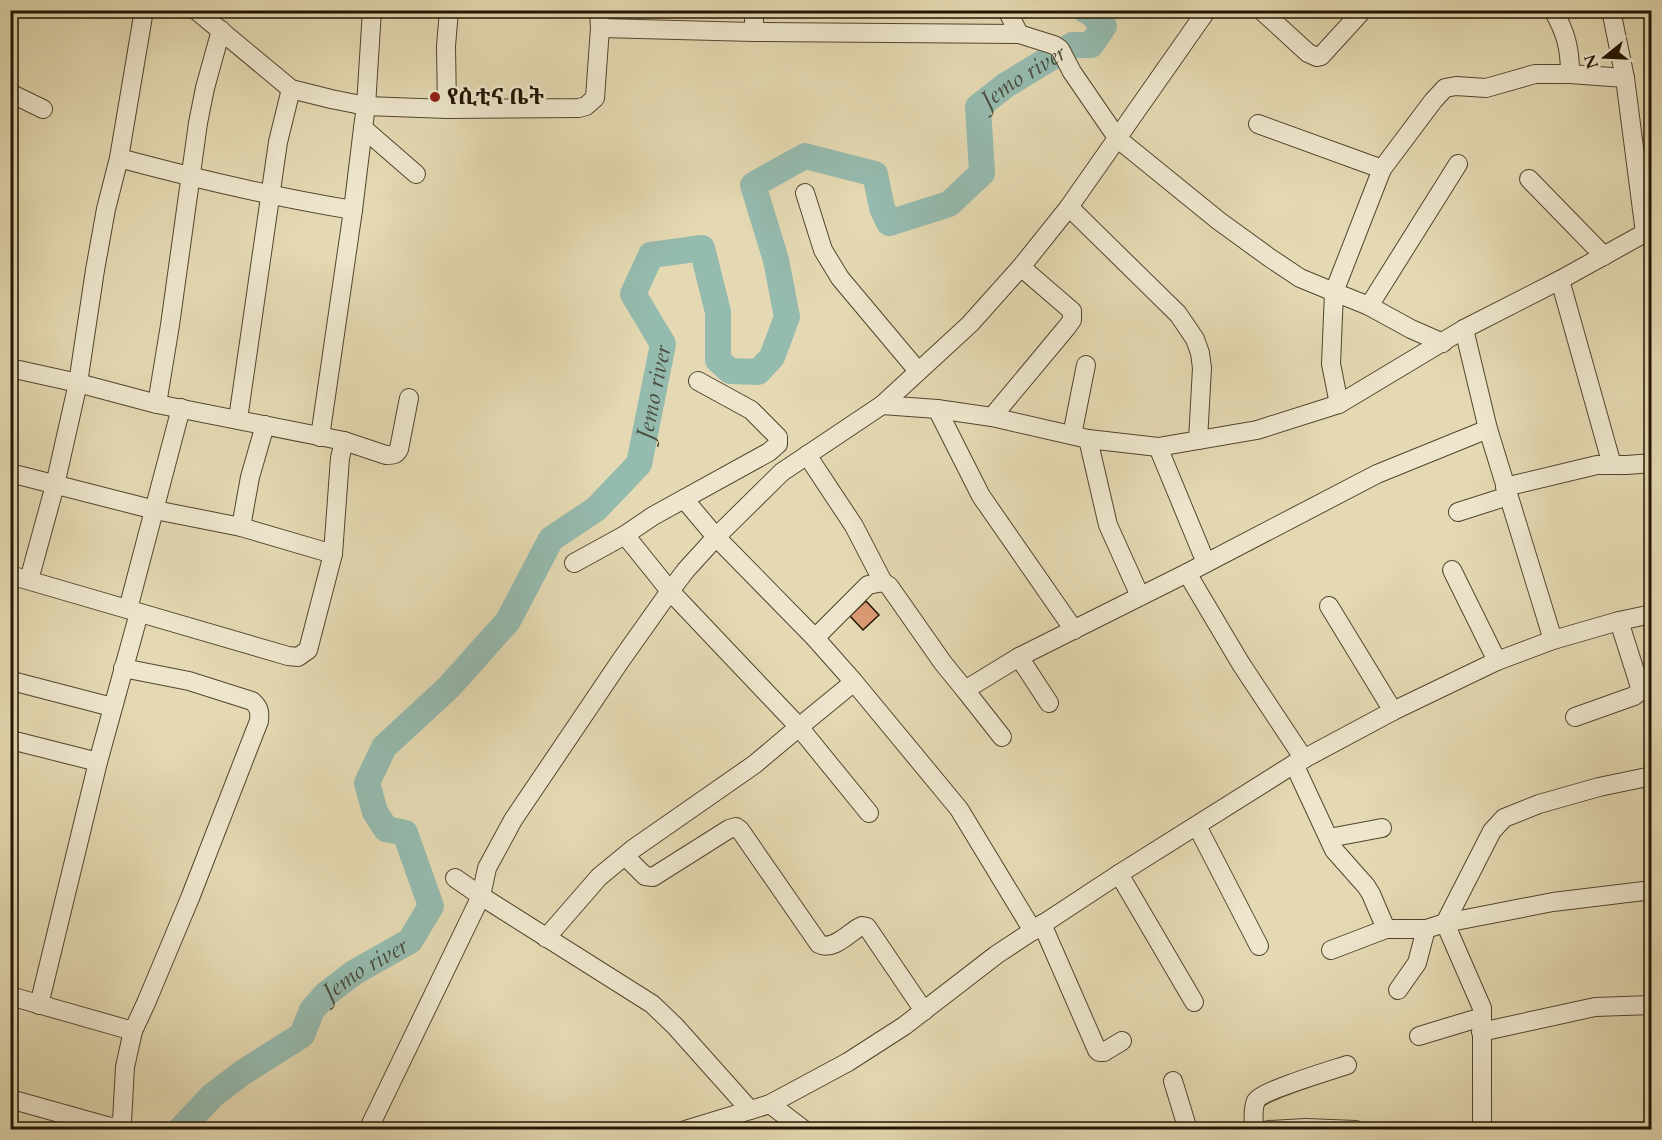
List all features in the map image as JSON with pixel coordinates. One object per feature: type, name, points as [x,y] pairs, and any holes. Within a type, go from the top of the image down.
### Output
[{"type":"street","points":[[29,580],[55,485],[78,383],[104,219],[119,158],[144,10]]},
{"type":"street","points":[[196,10],[291,89],[366,106],[447,109],[579,108],[586,106],[595,98],[599,19],[754,32],[1019,34],[1060,49],[1072,72],[1118,139],[1219,221],[1300,278],[1369,306],[1443,343]]},
{"type":"street","points":[[321,437],[366,106],[372,10]]},
{"type":"street","points":[[447,109],[446,46],[449,10]]},
{"type":"street","points":[[754,10],[754,32]]},
{"type":"street","points":[[1006,10],[1019,34]]},
{"type":"street","points":[[368,1130],[481,896],[487,868],[513,820],[670,591],[716,537],[782,472],[882,405],[970,324],[1021,267],[1069,207],[1207,10]]},
{"type":"street","points":[[1261,10],[1308,53],[1317,57],[1321,56],[1363,10]]},
{"type":"street","points":[[1553,10],[1568,45],[1570,74]]},
{"type":"street","points":[[882,405],[937,409],[992,417],[1080,437],[1158,447],[1257,430],[1339,404],[1464,329],[1560,280],[1648,231],[1625,78],[1611,10]]},
{"type":"street","points":[[157,404],[198,123],[221,30]]},
{"type":"street","points":[[1339,404],[1332,364],[1334,292],[1382,169],[1433,101],[1445,88],[1450,86],[1486,88],[1535,74],[1625,78]]},
{"type":"street","points":[[238,419],[278,142],[291,89]]},
{"type":"street","points":[[10,93],[43,109]]},
{"type":"street","points":[[1258,124],[1382,169]]},
{"type":"street","points":[[363,128],[416,174]]},
{"type":"street","points":[[119,158],[191,177],[353,210]]},
{"type":"street","points":[[1369,306],[1458,164]]},
{"type":"street","points":[[1529,179],[1604,256]]},
{"type":"street","points":[[805,193],[823,250],[840,278],[918,371]]},
{"type":"street","points":[[1069,207],[1178,314],[1194,339],[1203,368],[1198,440]]},
{"type":"street","points":[[992,417],[1072,320],[1072,311],[1021,267]]},
{"type":"street","points":[[1560,280],[1612,465]]},
{"type":"street","points":[[1464,329],[1506,492],[1553,640]]},
{"type":"street","points":[[1086,365],[1080,437],[1108,525],[1140,596]]},
{"type":"street","points":[[10,368],[157,404],[344,441],[386,455],[393,455],[399,449],[409,398]]},
{"type":"street","points":[[574,563],[769,452],[778,444],[778,438],[752,410],[698,381]]},
{"type":"street","points":[[39,1005],[112,707],[134,636],[133,611],[155,510],[181,408]]},
{"type":"street","points":[[937,409],[981,496],[1074,630]]},
{"type":"street","points":[[241,527],[250,477],[265,425]]},
{"type":"street","points":[[965,690],[1019,657],[1377,474],[1488,429]]},
{"type":"street","points":[[10,575],[298,657],[308,650],[333,554],[340,458],[344,441]]},
{"type":"street","points":[[1158,447],[1206,563]]},
{"type":"street","points":[[807,455],[854,526],[883,582],[1002,737]]},
{"type":"street","points":[[1458,512],[1506,492],[1597,465],[1652,463]]},
{"type":"street","points":[[10,473],[155,510],[241,527],[333,554]]},
{"type":"street","points":[[684,499],[716,537],[854,682],[959,808],[1038,928],[1097,1050],[1104,1052],[1122,1041]]},
{"type":"street","points":[[625,535],[670,591],[799,727],[869,813]]},
{"type":"street","points":[[1452,570],[1497,661]]},
{"type":"street","points":[[1187,573],[1299,762],[1334,850],[1371,894],[1386,929]]},
{"type":"street","points":[[814,638],[868,585],[883,582]]},
{"type":"street","points":[[1329,606],[1393,711]]},
{"type":"street","points":[[685,1130],[770,1104],[848,1062],[904,1026],[996,955],[1119,874],[1299,762],[1393,711],[1497,661],[1553,640],[1652,614]]},
{"type":"street","points":[[1575,717],[1634,696],[1640,691],[1619,621]]},
{"type":"street","points":[[1019,657],[1049,703]]},
{"type":"street","points":[[10,1099],[110,1127],[122,1121],[125,1067],[133,1031],[190,898],[259,721],[260,712],[252,701],[189,681],[123,668]]},
{"type":"street","points":[[12,681],[112,707]]},
{"type":"street","points":[[546,938],[599,877],[755,764],[854,682]]},
{"type":"street","points":[[10,742],[15,741],[98,762]]},
{"type":"street","points":[[1445,923],[1492,831],[1504,818],[1539,804],[1599,787],[1652,776]]},
{"type":"street","points":[[1197,826],[1259,946]]},
{"type":"street","points":[[625,856],[645,876],[653,877],[736,827],[754,849],[819,944],[824,947],[831,946],[858,928],[867,927],[924,1011]]},
{"type":"street","points":[[1329,838],[1382,828]]},
{"type":"street","points":[[1119,874],[1194,1002]]},
{"type":"street","points":[[455,878],[652,1004],[675,1026],[750,1110]]},
{"type":"street","points":[[1331,950],[1386,929],[1426,929],[1445,923],[1553,902],[1652,890]]},
{"type":"street","points":[[1445,923],[1482,1008],[1482,1130]]},
{"type":"street","points":[[1398,990],[1417,963],[1426,929]]},
{"type":"street","points":[[10,996],[133,1031]]},
{"type":"street","points":[[1419,1036],[1594,1007],[1652,1005]]},
{"type":"street","points":[[1254,1130],[1254,1105],[1258,1098],[1289,1084],[1347,1065]]},
{"type":"street","points":[[1173,1081],[1188,1130]]},
{"type":"street","points":[[770,1104],[804,1130]]},
{"type":"street","points":[[1270,1129],[1356,1130]]},
{"type":"building","points":[[866,601],[879,615],[863,630],[850,616]]},
{"type":"waterway","name":"Jemo river","points":[[180,1130],[213,1095],[242,1073],[302,1035],[312,1010],[326,994],[355,972],[410,941],[431,906],[405,833],[386,829],[375,812],[367,783],[384,747],[449,687],[508,621],[551,539],[596,509],[639,464],[663,344],[633,294],[651,255],[702,248],[718,312],[718,360],[730,371],[758,372],[772,357],[787,317],[776,260],[753,185],[805,156],[875,174],[882,208],[889,223],[949,204],[982,173],[978,107],[1006,85],[1072,45],[1091,45],[1104,26],[1085,10]]},
{"type":"place","name":"የሲቲና ቤት","points":[[435,97]]}]
